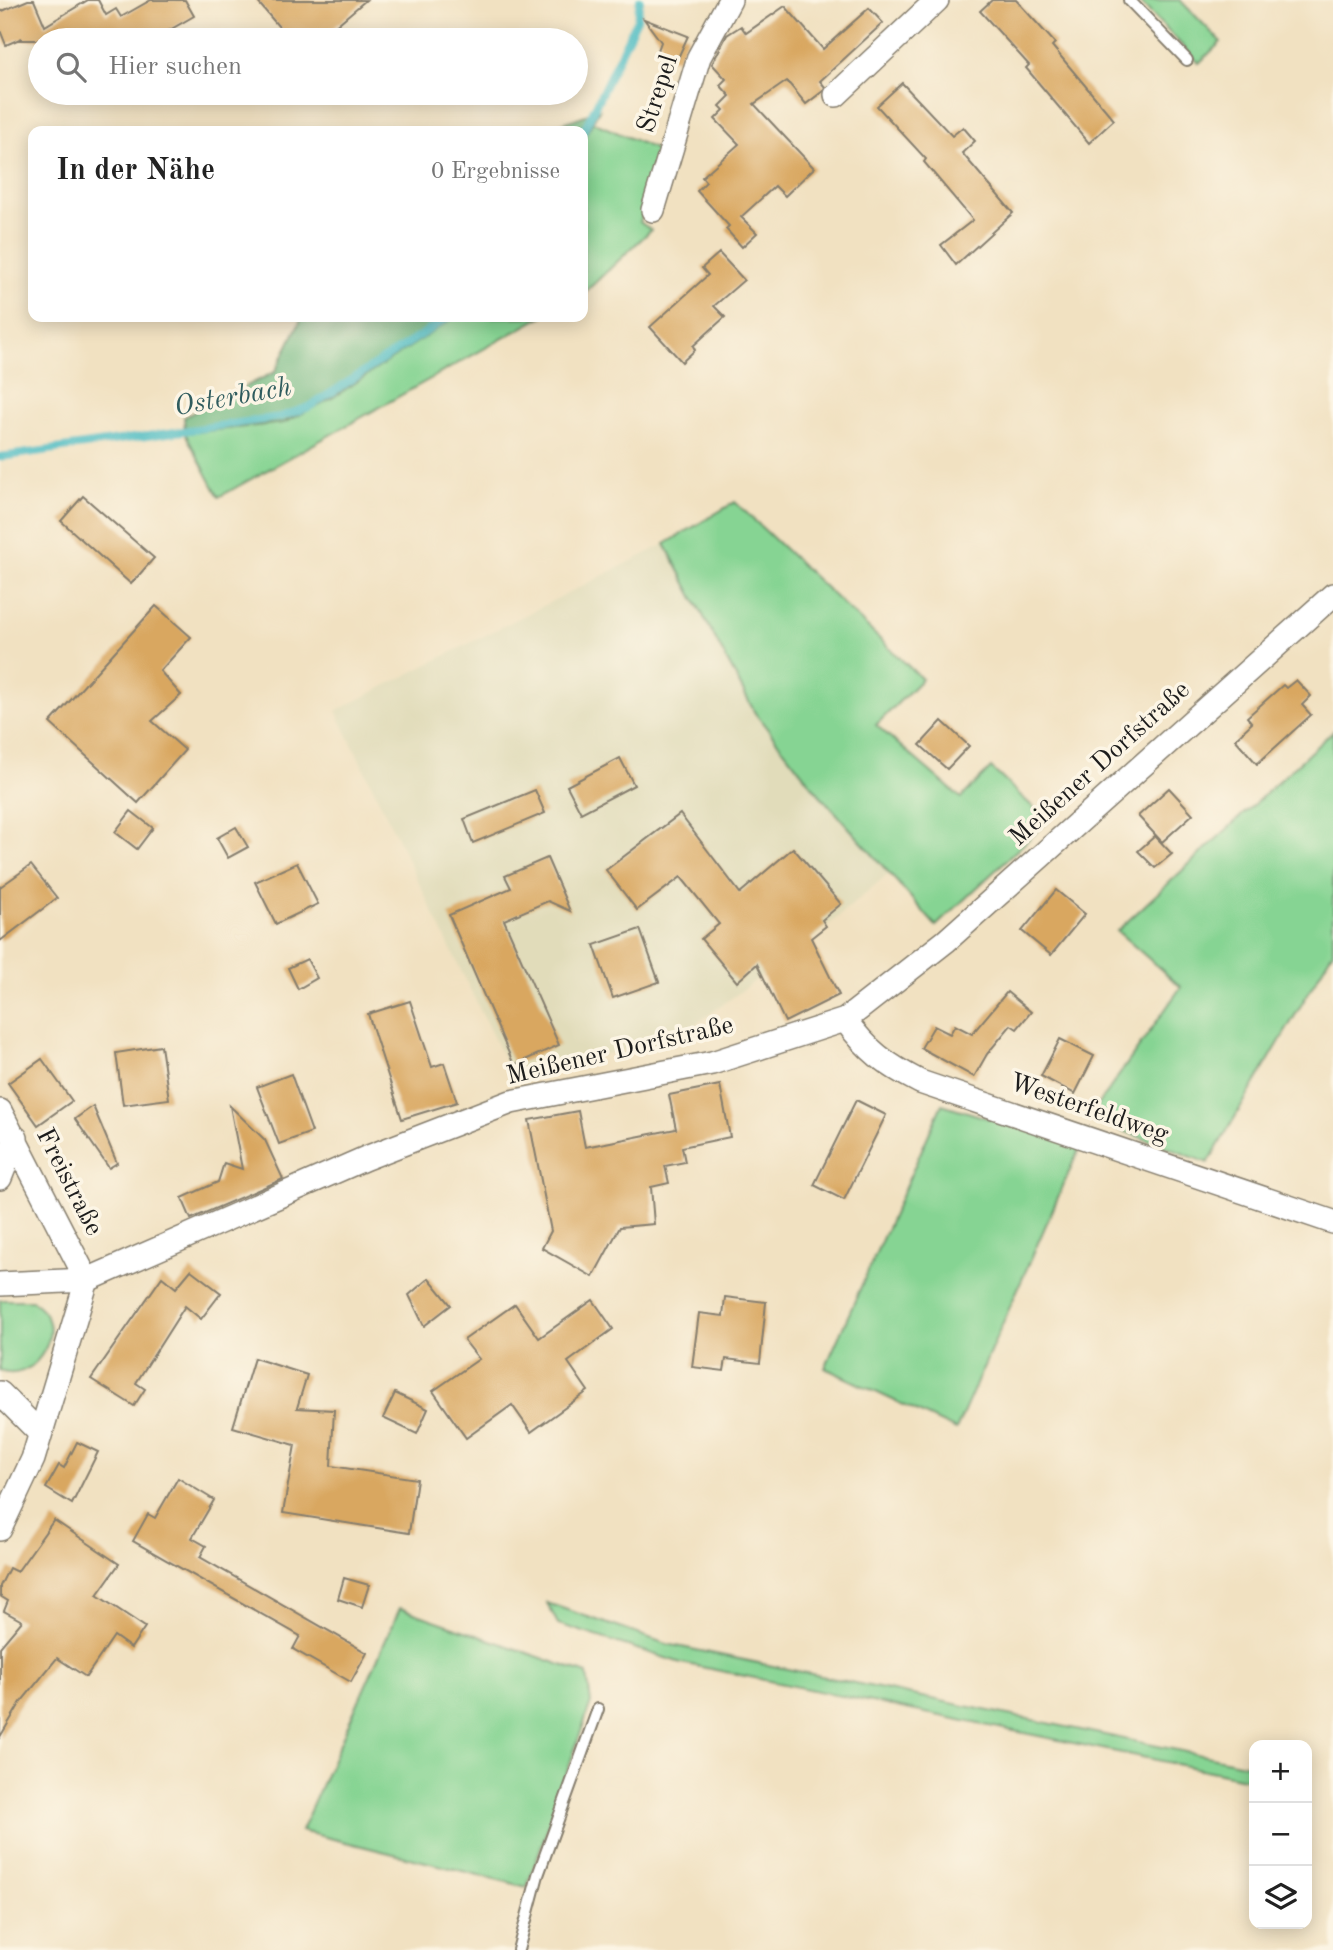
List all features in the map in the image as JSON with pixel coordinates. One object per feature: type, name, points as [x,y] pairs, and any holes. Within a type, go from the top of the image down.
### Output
[{"type":"street","name":"Strepel","points":[[653,210],[699,57],[730,0]]},
{"type":"street","points":[[836,94],[937,0]]},
{"type":"street","name":"Meißener Dorfstraße","points":[[0,1284],[86,1280],[366,1158],[511,1102],[712,1063],[845,1020],[946,941],[1333,594]]},
{"type":"street","name":"Westerfeldweg","points":[[845,1020],[863,1044],[884,1064],[920,1082],[1333,1222]]},
{"type":"street","name":"Freistraße","points":[[0,1111],[86,1280]]},
{"type":"street","points":[[0,1178],[16,1138]]},
{"type":"street","points":[[0,1529],[33,1459],[86,1280]]},
{"type":"street","points":[[0,1393],[40,1433]]},
{"type":"lane","points":[[1129,0],[1187,60]]},
{"type":"lane","points":[[518,1950],[538,1875],[598,1709]]},
{"type":"shaded area","points":[[665,544],[700,608],[813,787],[889,873],[817,935],[683,1034],[658,1043],[511,1074],[336,711]]},
{"type":"green space","points":[[1138,0],[1180,0],[1221,42],[1199,63]]},
{"type":"green space","points":[[599,110],[588,129],[588,126],[555,126]]},
{"type":"green space","points":[[593,122],[662,152],[640,222],[651,230],[588,289],[588,130]]},
{"type":"green space","points":[[300,322],[447,322],[332,398],[283,423],[185,433],[184,417],[275,372]]},
{"type":"green space","points":[[447,322],[532,322],[219,497],[185,433],[284,423],[332,398]]},
{"type":"green space","points":[[735,502],[922,679],[876,725],[961,798],[991,768],[1048,821],[936,926],[813,787],[755,713],[665,544]]},
{"type":"green space","points":[[1333,731],[1333,951],[1208,1163],[1089,1118],[1181,987],[1117,931]]},
{"type":"green space","points":[[942,1104],[1080,1147],[956,1430],[825,1368]]},
{"type":"green space","points":[[0,1300],[32,1300],[44,1312],[49,1323],[47,1346],[33,1365],[23,1371],[0,1371]]},
{"type":"green space","points":[[547,1603],[667,1644],[1249,1765],[1249,1779],[681,1663],[558,1624]]},
{"type":"green space","points":[[400,1608],[587,1674],[591,1703],[527,1887],[301,1831]]},
{"type":"building","points":[[34,0],[45,26],[88,0],[98,0],[106,15],[116,9],[121,17],[151,0],[185,0],[194,16],[173,28],[28,28],[28,40],[19,40],[22,38],[6,45],[0,30],[0,12]]},
{"type":"building","points":[[256,0],[366,0],[333,28],[280,28]]},
{"type":"building","points":[[992,0],[1016,0],[1055,43],[1052,46],[1114,120],[1089,143],[1026,68],[1029,65],[980,11]]},
{"type":"building","points":[[785,6],[823,49],[869,8],[883,23],[820,81],[825,87],[823,91],[806,104],[787,81],[754,104],[814,168],[785,196],[775,186],[741,217],[757,233],[742,247],[726,229],[729,226],[697,191],[706,182],[702,177],[739,144],[715,119],[724,110],[720,106],[730,96],[720,85],[726,79],[712,64],[727,35],[741,26],[746,33]]},
{"type":"building","points":[[644,19],[688,36],[677,60],[657,53],[661,42]]},
{"type":"building","points":[[902,83],[952,136],[963,127],[975,141],[962,153],[1013,213],[956,265],[941,245],[973,220],[924,162],[926,159],[877,106]]},
{"type":"building","points":[[719,253],[744,280],[714,306],[725,317],[693,346],[695,350],[682,362],[650,327],[708,275],[702,268]]},
{"type":"building","points":[[83,496],[154,558],[131,584],[61,521]]},
{"type":"building","points":[[156,606],[191,637],[160,671],[181,695],[152,721],[185,750],[138,803],[50,723]]},
{"type":"building","points":[[1296,680],[1311,696],[1302,705],[1311,715],[1257,764],[1235,739],[1252,723],[1247,717],[1283,685],[1286,688]]},
{"type":"building","points":[[942,721],[969,746],[947,769],[920,745]]},
{"type":"building","points":[[620,758],[634,785],[581,813],[567,786]]},
{"type":"building","points":[[1169,788],[1193,814],[1162,842],[1138,816]]},
{"type":"building","points":[[535,790],[545,813],[473,843],[464,819]]},
{"type":"building","points":[[131,811],[153,828],[137,849],[115,832]]},
{"type":"building","points":[[680,814],[740,893],[793,848],[841,904],[822,920],[826,926],[811,938],[839,995],[785,1022],[757,964],[737,982],[701,939],[719,924],[681,877],[637,910],[606,870]]},
{"type":"building","points":[[236,827],[248,847],[228,858],[217,838]]},
{"type":"building","points":[[1155,836],[1172,854],[1155,868],[1138,851]]},
{"type":"building","points":[[547,858],[570,911],[548,901],[504,920],[559,1045],[514,1065],[449,915],[511,888],[505,876]]},
{"type":"building","points":[[297,863],[318,904],[276,924],[255,882]]},
{"type":"building","points":[[31,865],[57,898],[0,941],[0,887]]},
{"type":"building","points":[[1056,890],[1085,914],[1051,955],[1022,931]]},
{"type":"building","points":[[640,929],[659,982],[613,998],[594,945]]},
{"type":"building","points":[[307,959],[317,978],[298,989],[288,968]]},
{"type":"building","points":[[1007,992],[1031,1012],[1017,1029],[1011,1025],[987,1054],[974,1077],[921,1048],[934,1026],[950,1034],[955,1025],[972,1034]]},
{"type":"building","points":[[410,1001],[432,1067],[444,1063],[457,1102],[402,1119],[368,1014]]},
{"type":"building","points":[[1060,1039],[1094,1056],[1075,1094],[1041,1076]]},
{"type":"building","points":[[161,1046],[169,1099],[123,1105],[116,1053]]},
{"type":"building","points":[[42,1059],[72,1101],[38,1125],[8,1083]]},
{"type":"building","points":[[291,1074],[312,1132],[279,1144],[257,1087]]},
{"type":"building","points":[[720,1085],[730,1137],[682,1147],[685,1162],[665,1166],[669,1183],[651,1187],[654,1224],[620,1227],[593,1277],[542,1248],[551,1231],[529,1120],[578,1111],[585,1147],[676,1129],[669,1095]]},
{"type":"building","points":[[856,1100],[886,1115],[844,1200],[814,1185]]},
{"type":"building","points":[[93,1106],[117,1163],[109,1168],[75,1119]]},
{"type":"building","points":[[230,1106],[265,1140],[283,1179],[191,1219],[182,1198],[218,1182],[224,1163],[242,1169]]},
{"type":"building","points":[[191,1270],[221,1293],[201,1319],[185,1306],[136,1383],[145,1389],[134,1406],[91,1379],[162,1277],[176,1288]]},
{"type":"building","points":[[429,1278],[451,1305],[424,1326],[409,1295]]},
{"type":"building","points":[[725,1297],[766,1302],[760,1363],[726,1359],[724,1371],[692,1367],[699,1313],[723,1316]]},
{"type":"building","points":[[593,1300],[613,1329],[568,1362],[588,1391],[531,1432],[512,1405],[466,1438],[433,1391],[479,1359],[464,1340],[515,1304],[539,1338]]},
{"type":"building","points":[[254,1358],[307,1375],[297,1408],[334,1410],[331,1466],[417,1479],[409,1533],[283,1513],[295,1445],[233,1427]]},
{"type":"building","points":[[395,1393],[428,1409],[417,1434],[383,1418]]},
{"type":"building","points":[[77,1442],[98,1452],[72,1504],[46,1488],[59,1465],[64,1468]]},
{"type":"building","points":[[178,1478],[214,1500],[192,1538],[206,1546],[200,1557],[367,1653],[351,1682],[293,1649],[300,1636],[133,1541],[148,1514],[155,1518]]},
{"type":"building","points":[[54,1520],[119,1564],[97,1595],[145,1627],[131,1648],[114,1636],[86,1677],[57,1658],[21,1702],[0,1737],[0,1647],[22,1621],[4,1611],[8,1601],[0,1596],[0,1586],[9,1568],[17,1572]]},
{"type":"building","points":[[344,1578],[369,1585],[362,1607],[338,1599]]},
{"type":"waterway","name":"Osterbach","points":[[586,126],[637,19],[640,0]]},
{"type":"waterway","name":"Osterbach","points":[[0,457],[280,417],[309,407],[441,322]]}]
